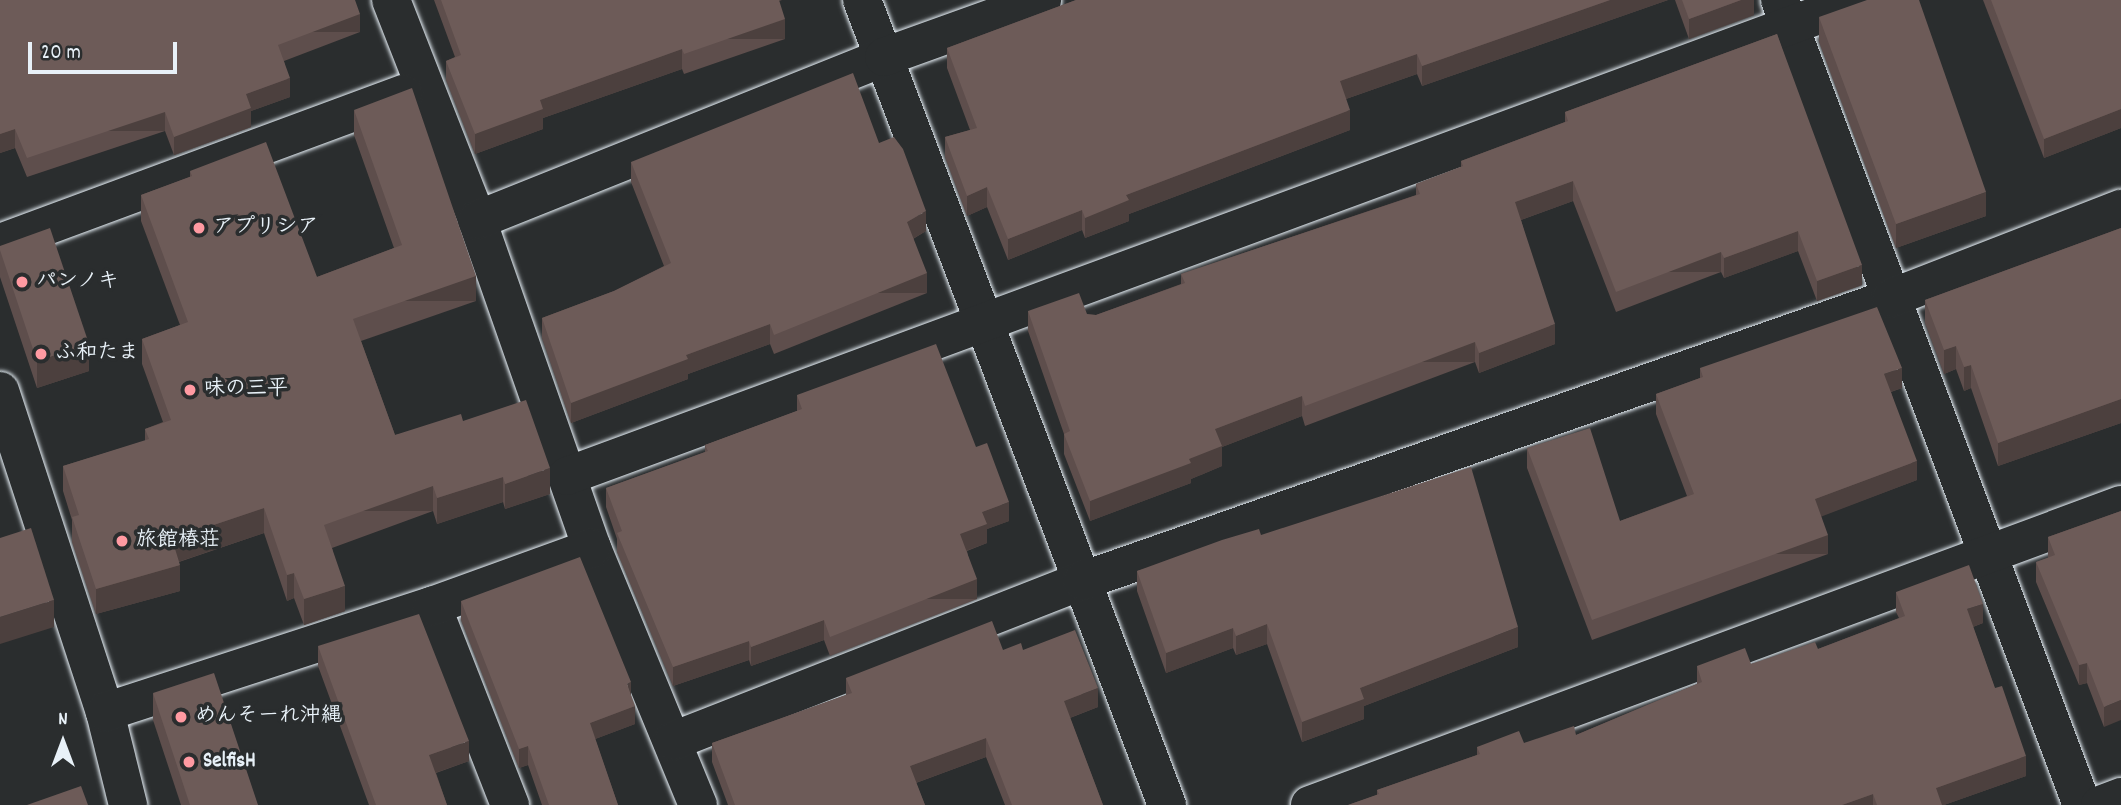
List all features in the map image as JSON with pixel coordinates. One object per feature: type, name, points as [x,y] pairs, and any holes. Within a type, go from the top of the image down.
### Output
[{"type":"street","points":[[391,0],[477,220],[593,548],[698,805]]},
{"type":"street","points":[[862,0],[1167,805]]},
{"type":"street","points":[[477,220],[884,57],[1042,0]]},
{"type":"street","points":[[568,476],[985,324],[1785,13],[1859,0]]},
{"type":"street","points":[[1785,13],[2082,805]]},
{"type":"street","points":[[0,243],[425,86]]},
{"type":"street","points":[[673,741],[1082,581],[1891,298],[2121,209]]},
{"type":"street","points":[[0,391],[104,712],[128,805]]},
{"type":"street","points":[[1310,805],[2121,505]]},
{"type":"street","points":[[104,712],[432,606],[593,548]]},
{"type":"street","points":[[432,606],[510,805]]},
{"type":"street","points":[[2100,805],[2121,797]]},
{"type":"building","points":[[0,0],[355,0],[360,14],[278,45],[290,78],[246,94],[251,108],[174,137],[165,112],[27,158],[15,129],[0,134]]},
{"type":"building","points":[[441,0],[779,0],[785,19],[684,54],[682,49],[540,100],[543,109],[475,134],[446,61],[461,55]]},
{"type":"building","points":[[1076,0],[1610,0],[1422,66],[1417,54],[1340,81],[1350,110],[1126,195],[1129,200],[1085,218],[1082,210],[1008,239],[987,187],[967,196],[945,137],[977,128],[947,48]]},
{"type":"building","points":[[1682,0],[1741,0],[1689,19]]},
{"type":"building","points":[[1867,0],[1919,0],[1986,192],[1896,224],[1819,17]]},
{"type":"building","points":[[1991,0],[2121,0],[2121,109],[2044,139]]},
{"type":"building","points":[[1777,34],[1862,265],[1817,281],[1798,231],[1724,258],[1721,252],[1616,292],[1573,181],[1515,202],[1555,324],[1479,353],[1475,342],[1305,406],[1302,396],[1215,429],[1222,446],[1189,459],[1191,463],[1090,501],[1064,434],[1070,431],[1028,311],[1079,293],[1087,314],[1096,315],[1185,283],[1181,274],[1420,194],[1416,184],[1463,166],[1461,161],[1568,121],[1565,112]]},
{"type":"building","points":[[853,73],[879,143],[894,137],[903,149],[926,211],[907,222],[927,273],[774,335],[770,324],[686,355],[688,359],[571,403],[542,318],[614,291],[671,263],[631,162]]},
{"type":"building","points":[[412,88],[476,276],[353,319],[395,435],[461,414],[463,421],[526,400],[550,468],[505,484],[503,477],[437,498],[433,486],[324,525],[345,586],[304,599],[294,573],[287,575],[264,508],[172,539],[180,565],[96,589],[72,517],[79,515],[63,466],[149,439],[145,429],[171,420],[142,339],[188,322],[141,195],[192,176],[190,171],[266,142],[317,277],[402,245],[354,110]]},
{"type":"building","points":[[50,228],[89,344],[37,361],[0,246]]},
{"type":"building","points":[[2121,228],[2121,399],[1998,443],[1971,365],[1964,367],[1956,346],[1944,350],[1925,300]]},
{"type":"building","points":[[1877,307],[1902,368],[1884,374],[1917,461],[1815,499],[1828,535],[1592,620],[1527,448],[1590,428],[1620,521],[1694,494],[1656,394],[1703,377],[1700,368]]},
{"type":"building","points":[[936,344],[976,447],[987,443],[1009,502],[982,512],[987,524],[960,534],[977,579],[830,637],[824,620],[751,647],[749,641],[673,667],[617,533],[622,531],[606,488],[708,451],[705,445],[802,409],[797,395]]},
{"type":"building","points":[[1471,467],[1518,627],[1360,688],[1364,699],[1302,722],[1267,624],[1236,636],[1233,628],[1166,653],[1137,571],[1222,540],[1259,529],[1261,535]]},
{"type":"building","points":[[2121,511],[2121,700],[2104,707],[2087,663],[2079,665],[2036,562],[2055,555],[2048,537]]},
{"type":"building","points":[[31,528],[54,600],[0,617],[0,538]]},
{"type":"building","points":[[580,557],[631,682],[627,684],[635,706],[590,723],[618,805],[549,805],[528,746],[519,749],[461,601]]},
{"type":"building","points":[[1969,565],[1983,604],[1967,609],[1995,688],[2002,686],[2026,756],[1936,788],[1942,805],[1877,805],[1873,794],[1842,805],[1348,805],[1379,794],[1377,790],[1480,754],[1477,747],[1519,731],[1524,743],[1574,726],[1576,735],[1702,682],[1697,666],[1745,648],[1751,664],[1815,642],[1818,649],[1905,616],[1896,592]]},
{"type":"building","points":[[419,614],[469,741],[429,755],[447,805],[376,805],[318,646]]},
{"type":"building","points":[[992,621],[1003,650],[1021,643],[1023,650],[1075,630],[1098,688],[1064,701],[1103,805],[1012,805],[986,738],[910,766],[925,805],[735,805],[712,743],[852,693],[846,678]]},
{"type":"building","points":[[214,673],[258,805],[190,805],[153,693]]},
{"type":"building","points":[[81,786],[88,805],[27,805]]},
{"type":"place","name":"アプリシア","points":[[199,228]]},
{"type":"place","name":"パンノキ","points":[[22,282]]},
{"type":"place","name":"ふ和たま","points":[[41,354]]},
{"type":"place","name":"味の三平","points":[[190,390]]},
{"type":"place","name":"旅館椿荘","points":[[122,541]]},
{"type":"place","name":"めんそーれ沖縄","points":[[181,717]]},
{"type":"place","name":"SelfisH","points":[[189,762]]}]
